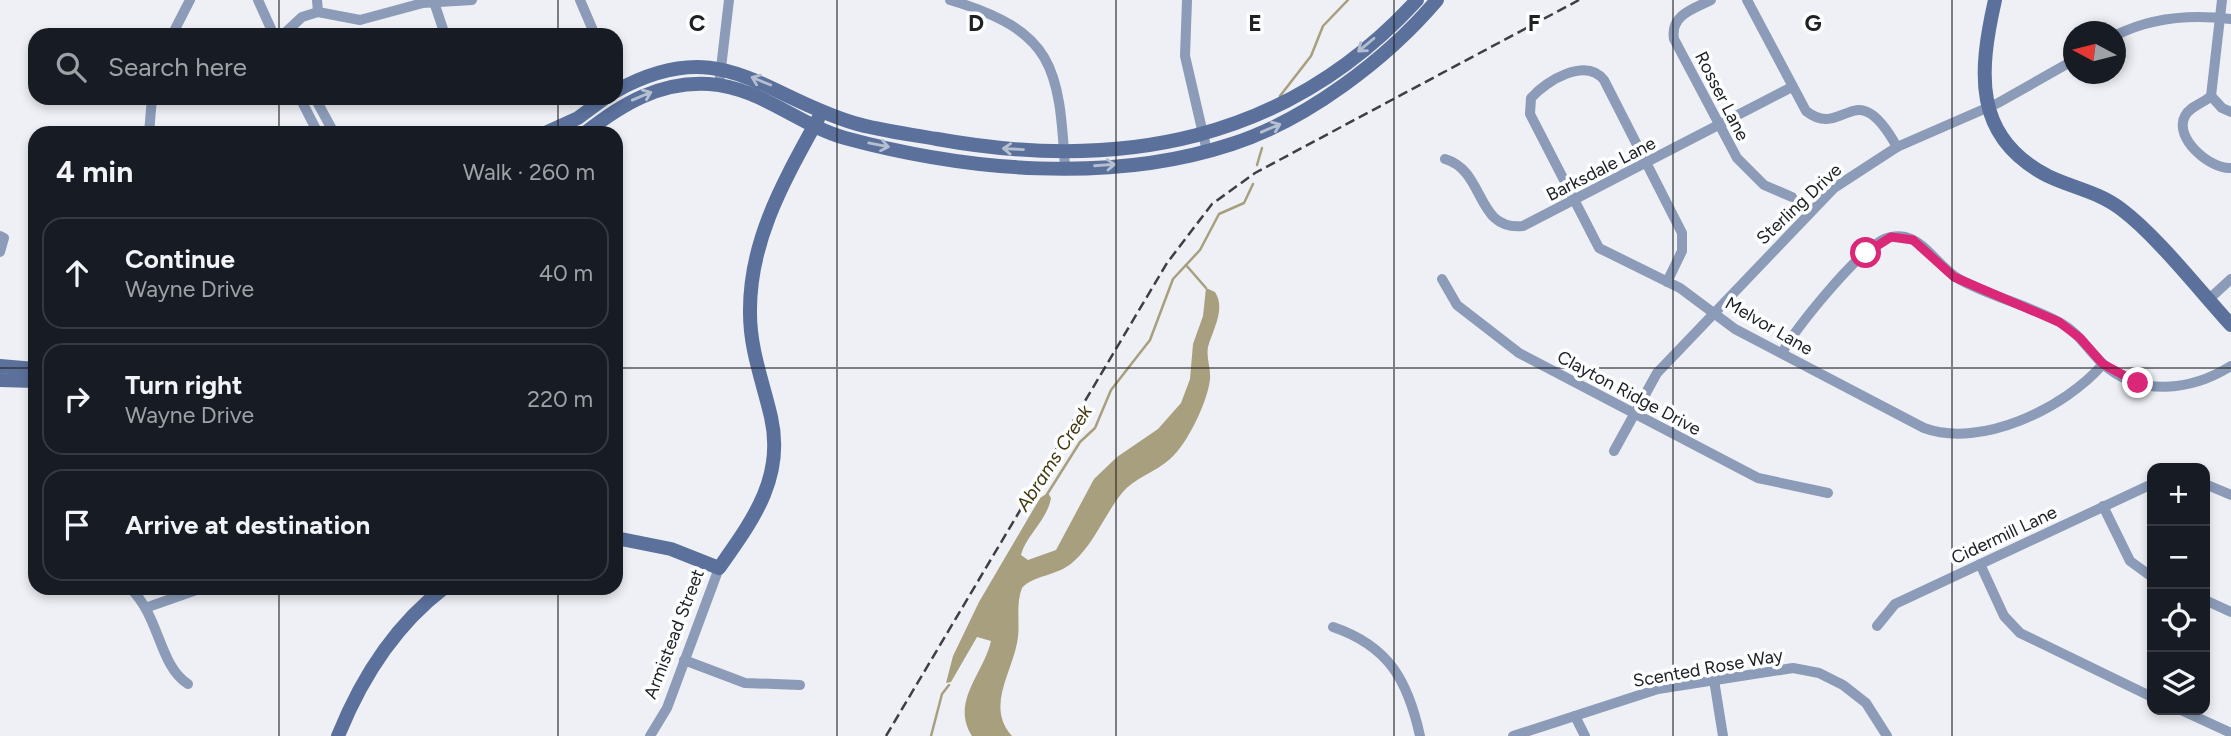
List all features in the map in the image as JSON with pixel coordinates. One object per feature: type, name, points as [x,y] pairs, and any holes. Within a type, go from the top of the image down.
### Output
[{"type":"main road","points":[[623,88],[667,70],[720,69],[764,82],[822,112],[867,127],[966,145],[1064,151],[1130,148],[1203,135],[1259,116],[1311,89],[1417,0]]},
{"type":"main road","points":[[595,126],[628,102],[657,89],[690,84],[719,85],[752,94],[814,126],[845,138],[964,161],[1065,167],[1141,162],[1244,140],[1318,103],[1403,35],[1437,0]]},
{"type":"main road","points":[[1995,0],[1983,62],[1989,107],[2001,135],[2020,158],[2049,176],[2088,190],[2118,206],[2231,325]]},
{"type":"main road","points":[[560,126],[578,118],[596,105]]},
{"type":"main road","name":"Armistead Street","points":[[719,568],[758,512],[772,474],[772,420],[751,336],[753,267],[773,205],[822,112]]},
{"type":"main road","points":[[0,366],[28,368]]},
{"type":"main road","points":[[0,380],[28,381]]},
{"type":"main road","points":[[623,539],[671,549],[719,568]]},
{"type":"main road","points":[[338,736],[357,693],[384,649],[417,611],[436,595]]},
{"type":"street","points":[[176,28],[190,0]]},
{"type":"street","points":[[258,0],[268,28]]},
{"type":"street","points":[[317,0],[317,12]]},
{"type":"street","points":[[293,28],[302,17],[317,12],[360,20],[434,2],[472,0]]},
{"type":"street","points":[[580,0],[592,28]]},
{"type":"street","points":[[719,85],[729,0]]},
{"type":"street","points":[[950,0],[995,15],[1024,33],[1037,47],[1058,86],[1065,167]]},
{"type":"street","points":[[1187,0],[1185,56],[1207,150]]},
{"type":"street","name":"Rosser Lane","points":[[1710,0],[1681,15],[1673,32],[1737,158],[1754,178],[1776,192],[1792,197]]},
{"type":"street","points":[[1747,0],[1803,108],[1814,117],[1832,118],[1858,110],[1876,115],[1897,147]]},
{"type":"street","points":[[2222,0],[2226,18],[2211,96],[2187,113],[2182,130],[2185,138],[2215,165],[2231,168]]},
{"type":"street","points":[[434,2],[443,28]]},
{"type":"street","points":[[2126,32],[2163,19],[2226,18]]},
{"type":"street","name":"Sterling Drive","points":[[1614,451],[1657,373],[1815,205],[1855,172],[1897,147],[1989,107],[2063,66]]},
{"type":"street","name":"Melvor Lane","points":[[1647,164],[1599,74],[1582,68],[1532,96],[1529,110],[1599,248],[1693,296],[1735,329],[1924,428],[1957,436],[1989,432],[2065,397],[2086,382],[2103,364]]},
{"type":"street","name":"Barksdale Lane","points":[[1445,159],[1466,170],[1488,211],[1504,225],[1529,224],[1792,87]]},
{"type":"street","points":[[2211,96],[2222,108],[2231,112]]},
{"type":"street","points":[[150,126],[151,105]]},
{"type":"street","points":[[304,105],[314,126]]},
{"type":"street","points":[[319,105],[330,126]]},
{"type":"street","points":[[1647,164],[1683,236],[1682,251],[1668,282]]},
{"type":"street","points":[[0,236],[4,239],[0,252]]},
{"type":"street","points":[[1782,354],[1801,322],[1866,253],[1884,239],[1897,237],[1920,244],[1942,268],[1961,280],[2066,326],[2103,364],[2130,380],[2166,388],[2195,383],[2231,366]]},
{"type":"street","name":"Clayton Ridge Drive","points":[[1442,279],[1457,305],[1499,340],[1758,478],[1828,493]]},
{"type":"street","points":[[2208,300],[2231,279]]},
{"type":"street","name":"Cidermill Lane","points":[[1877,626],[1895,604],[2147,486]]},
{"type":"street","points":[[2210,486],[2231,495]]},
{"type":"street","points":[[2103,506],[2130,561],[2147,573]]},
{"type":"street","points":[[1980,564],[2004,615],[2020,633],[2147,695]]},
{"type":"street","name":"Armistead Street","points":[[650,736],[667,708],[719,568]]},
{"type":"street","points":[[137,595],[148,607],[172,668],[188,684]]},
{"type":"street","points":[[148,607],[182,595]]},
{"type":"street","points":[[2210,602],[2231,612]]},
{"type":"street","points":[[1333,627],[1354,634],[1374,648],[1397,671],[1409,691],[1420,736]]},
{"type":"street","points":[[684,660],[745,683],[800,685]]},
{"type":"street","name":"Scented Rose Way","points":[[1513,736],[1658,689],[1793,668],[1819,673],[1843,685],[1866,703],[1887,736]]},
{"type":"street","points":[[1714,680],[1723,736]]},
{"type":"street","points":[[2192,715],[2231,733]]},
{"type":"street","points":[[1575,716],[1585,736]]},
{"type":"shaded area","points":[[1206,288],[1215,292],[1219,312],[1208,347],[1208,388],[1196,422],[1170,459],[1122,493],[1087,547],[1073,562],[1067,567],[1032,580],[1022,588],[1017,643],[1001,702],[1001,714],[1012,736],[972,736],[966,723],[966,699],[991,641],[977,637],[951,682],[946,683],[953,656],[979,602],[1040,498],[1048,493],[1051,498],[1045,514],[1021,555],[1028,560],[1056,550],[1094,479],[1117,457],[1158,429],[1181,403],[1190,379],[1193,344],[1203,316]]},
{"type":"waterway","name":"Abrams Creek","points":[[1280,96],[1311,56],[1323,26],[1348,0]]},
{"type":"waterway","name":"Abrams Creek","points":[[1257,165],[1262,148]]},
{"type":"waterway","name":"Abrams Creek","points":[[1046,496],[1080,442],[1095,428],[1111,390],[1150,340],[1173,279],[1200,250],[1219,214],[1244,203],[1253,184]]},
{"type":"waterway","points":[[1186,265],[1206,288]]},
{"type":"waterway","name":"Abrams Creek","points":[[931,736],[942,694],[949,685]]},
{"type":"railway","points":[[886,736],[1167,263],[1212,204],[1255,173],[1579,0]]},
{"type":"route","points":[[1866,253],[1878,242],[1891,237],[1913,240],[1954,277],[2066,326],[2103,364],[2138,383]]}]
